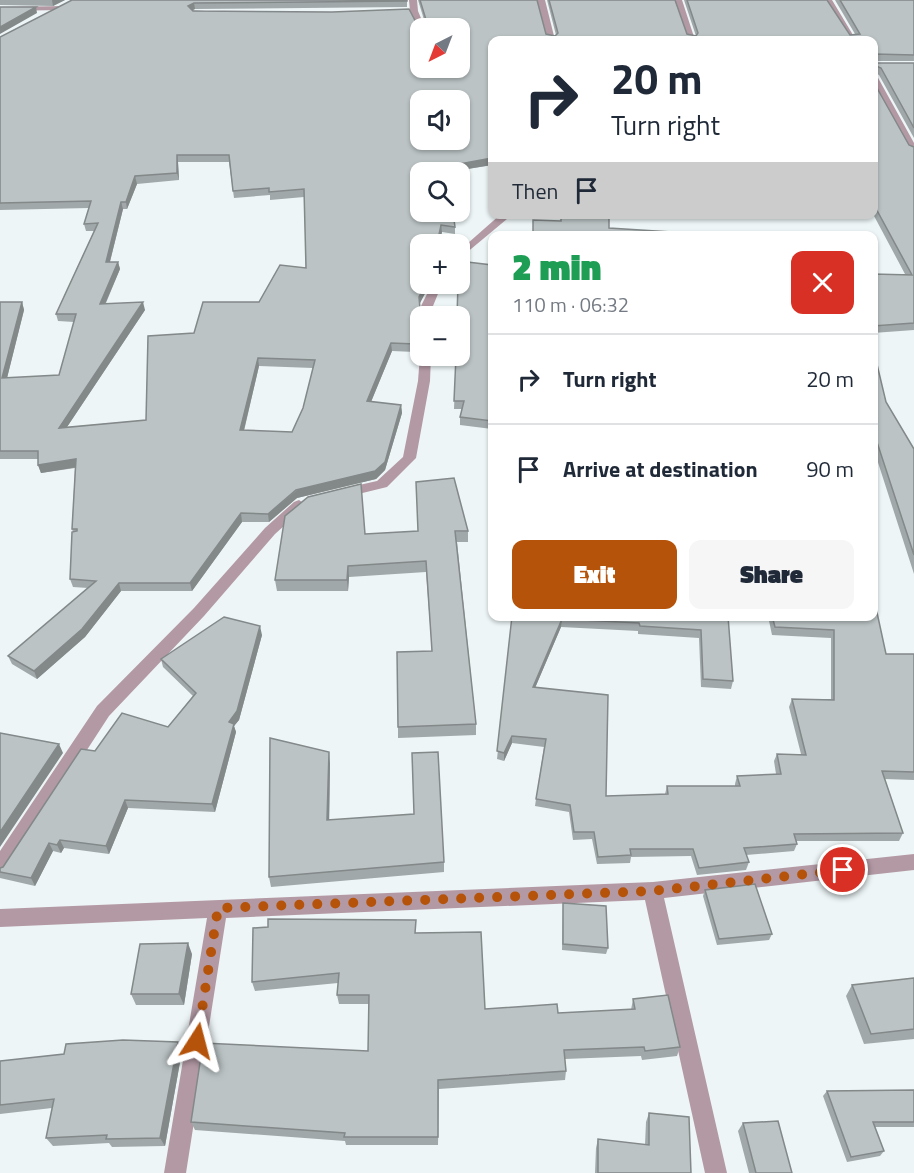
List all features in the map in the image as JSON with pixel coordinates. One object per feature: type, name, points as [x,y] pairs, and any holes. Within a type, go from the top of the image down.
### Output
[{"type":"street","points":[[413,0],[417,18]]},
{"type":"street","points":[[541,0],[551,36]]},
{"type":"street","points":[[678,0],[691,36]]},
{"type":"street","points":[[828,0],[850,36]]},
{"type":"street","points":[[0,9],[66,6],[41,16]]},
{"type":"street","points":[[403,11],[414,11]]},
{"type":"street","points":[[878,86],[914,151]]},
{"type":"street","points":[[488,231],[502,219]]},
{"type":"street","points":[[470,247],[488,231]]},
{"type":"street","points":[[0,867],[104,711],[199,612],[270,531],[303,503],[382,484],[409,458],[424,381],[425,366]]},
{"type":"street","points":[[0,918],[653,891],[914,862]]},
{"type":"street","points":[[653,891],[716,1173]]},
{"type":"street","points":[[175,1173],[218,908]]},
{"type":"building","points":[[72,0],[407,0],[194,3],[188,6],[193,11],[332,12],[409,9],[414,18],[410,18],[410,78],[470,78],[470,18],[425,18],[420,0],[537,0],[546,34],[555,36],[488,36],[488,159],[470,162],[410,162],[410,222],[454,222],[455,227],[441,225],[439,234],[410,234],[410,294],[421,294],[420,306],[410,306],[410,344],[391,343],[367,401],[401,405],[385,462],[375,471],[296,490],[268,514],[241,513],[190,583],[119,583],[82,629],[34,671],[8,656],[96,581],[70,579],[72,532],[77,531],[77,529],[72,529],[76,459],[38,465],[38,451],[0,451],[0,302],[22,302],[2,378],[59,375],[76,314],[56,314],[98,223],[84,224],[91,201],[0,203],[0,37]],"holes":[[[177,155],[229,155],[233,191],[269,188],[269,192],[304,189],[306,268],[280,265],[259,302],[203,302],[194,333],[148,336],[146,420],[59,428],[143,302],[100,304],[118,262],[106,262],[121,202],[126,202],[135,176],[177,173]],[[258,358],[315,360],[303,408],[292,432],[240,430]]]},
{"type":"building","points":[[549,0],[675,0],[687,34],[696,36],[555,36],[558,33]]},
{"type":"building","points":[[687,0],[827,0],[850,35],[860,34],[840,0],[914,0],[914,55],[878,54],[878,36],[696,36],[698,33]]},
{"type":"building","points":[[0,7],[36,7],[0,27]]},
{"type":"building","points":[[878,63],[914,63],[914,128],[881,68],[878,67]]},
{"type":"building","points":[[878,90],[909,145],[914,147],[914,323],[878,326],[878,274],[912,275],[878,212]]},
{"type":"building","points":[[561,219],[609,219],[609,228],[656,231],[533,231],[533,220],[561,221]]},
{"type":"building","points":[[470,262],[488,265],[488,420],[460,417],[464,401],[454,401],[456,366],[470,366],[470,306],[457,306],[458,294],[470,294]]},
{"type":"building","points":[[878,369],[886,402],[914,449],[914,555],[878,445]]},
{"type":"building","points":[[454,478],[468,531],[455,531],[476,724],[398,727],[397,652],[432,651],[426,561],[348,566],[347,580],[275,580],[285,516],[308,497],[361,484],[365,534],[418,531],[416,482]]},
{"type":"building","points":[[224,617],[260,626],[237,711],[229,722],[234,724],[212,804],[125,800],[106,846],[60,840],[57,845],[49,843],[31,878],[0,872],[0,868],[3,867],[81,749],[95,751],[122,713],[168,727],[196,693],[161,659]]},
{"type":"building","points":[[878,617],[886,654],[914,654],[914,772],[882,771],[903,833],[794,834],[797,844],[744,848],[749,862],[699,868],[693,849],[630,849],[631,855],[598,857],[594,832],[574,832],[570,805],[536,799],[546,739],[512,736],[504,753],[497,751],[511,621],[561,621],[533,687],[608,695],[606,796],[668,794],[667,786],[740,786],[737,776],[781,774],[777,754],[806,755],[792,699],[834,700],[834,630],[775,627],[773,621],[878,621]]},
{"type":"building","points":[[600,621],[728,621],[733,681],[703,679],[701,630],[640,626],[639,623]]},
{"type":"building","points":[[0,733],[59,744],[0,832]]},
{"type":"building","points":[[270,738],[329,752],[327,820],[414,814],[412,753],[438,752],[444,862],[269,877]]},
{"type":"building","points":[[755,884],[772,934],[719,939],[705,890]]},
{"type":"building","points":[[563,903],[606,906],[608,948],[563,944]]},
{"type":"building","points":[[268,919],[416,920],[415,933],[481,932],[485,1009],[557,1004],[558,1013],[635,1009],[633,999],[668,995],[680,1047],[645,1051],[644,1047],[564,1050],[566,1071],[438,1080],[438,1137],[344,1137],[345,1133],[191,1122],[203,1043],[368,1051],[369,995],[337,995],[339,973],[252,982],[253,928],[268,927]]},
{"type":"building","points":[[188,943],[179,994],[131,994],[140,944]]},
{"type":"building","points":[[914,978],[914,1029],[871,1034],[852,985]]},
{"type":"building","points":[[123,1040],[178,1042],[160,1138],[106,1139],[107,1135],[46,1138],[54,1099],[0,1105],[0,1061],[64,1054],[66,1044]]},
{"type":"building","points":[[914,1090],[914,1122],[873,1122],[884,1151],[851,1157],[827,1091]]},
{"type":"building","points":[[649,1113],[689,1117],[691,1173],[598,1173],[598,1139],[649,1145]]},
{"type":"building","points":[[778,1121],[792,1173],[756,1173],[743,1123]]},
{"type":"route","points":[[197,1041],[218,908],[653,891],[843,870]]}]
